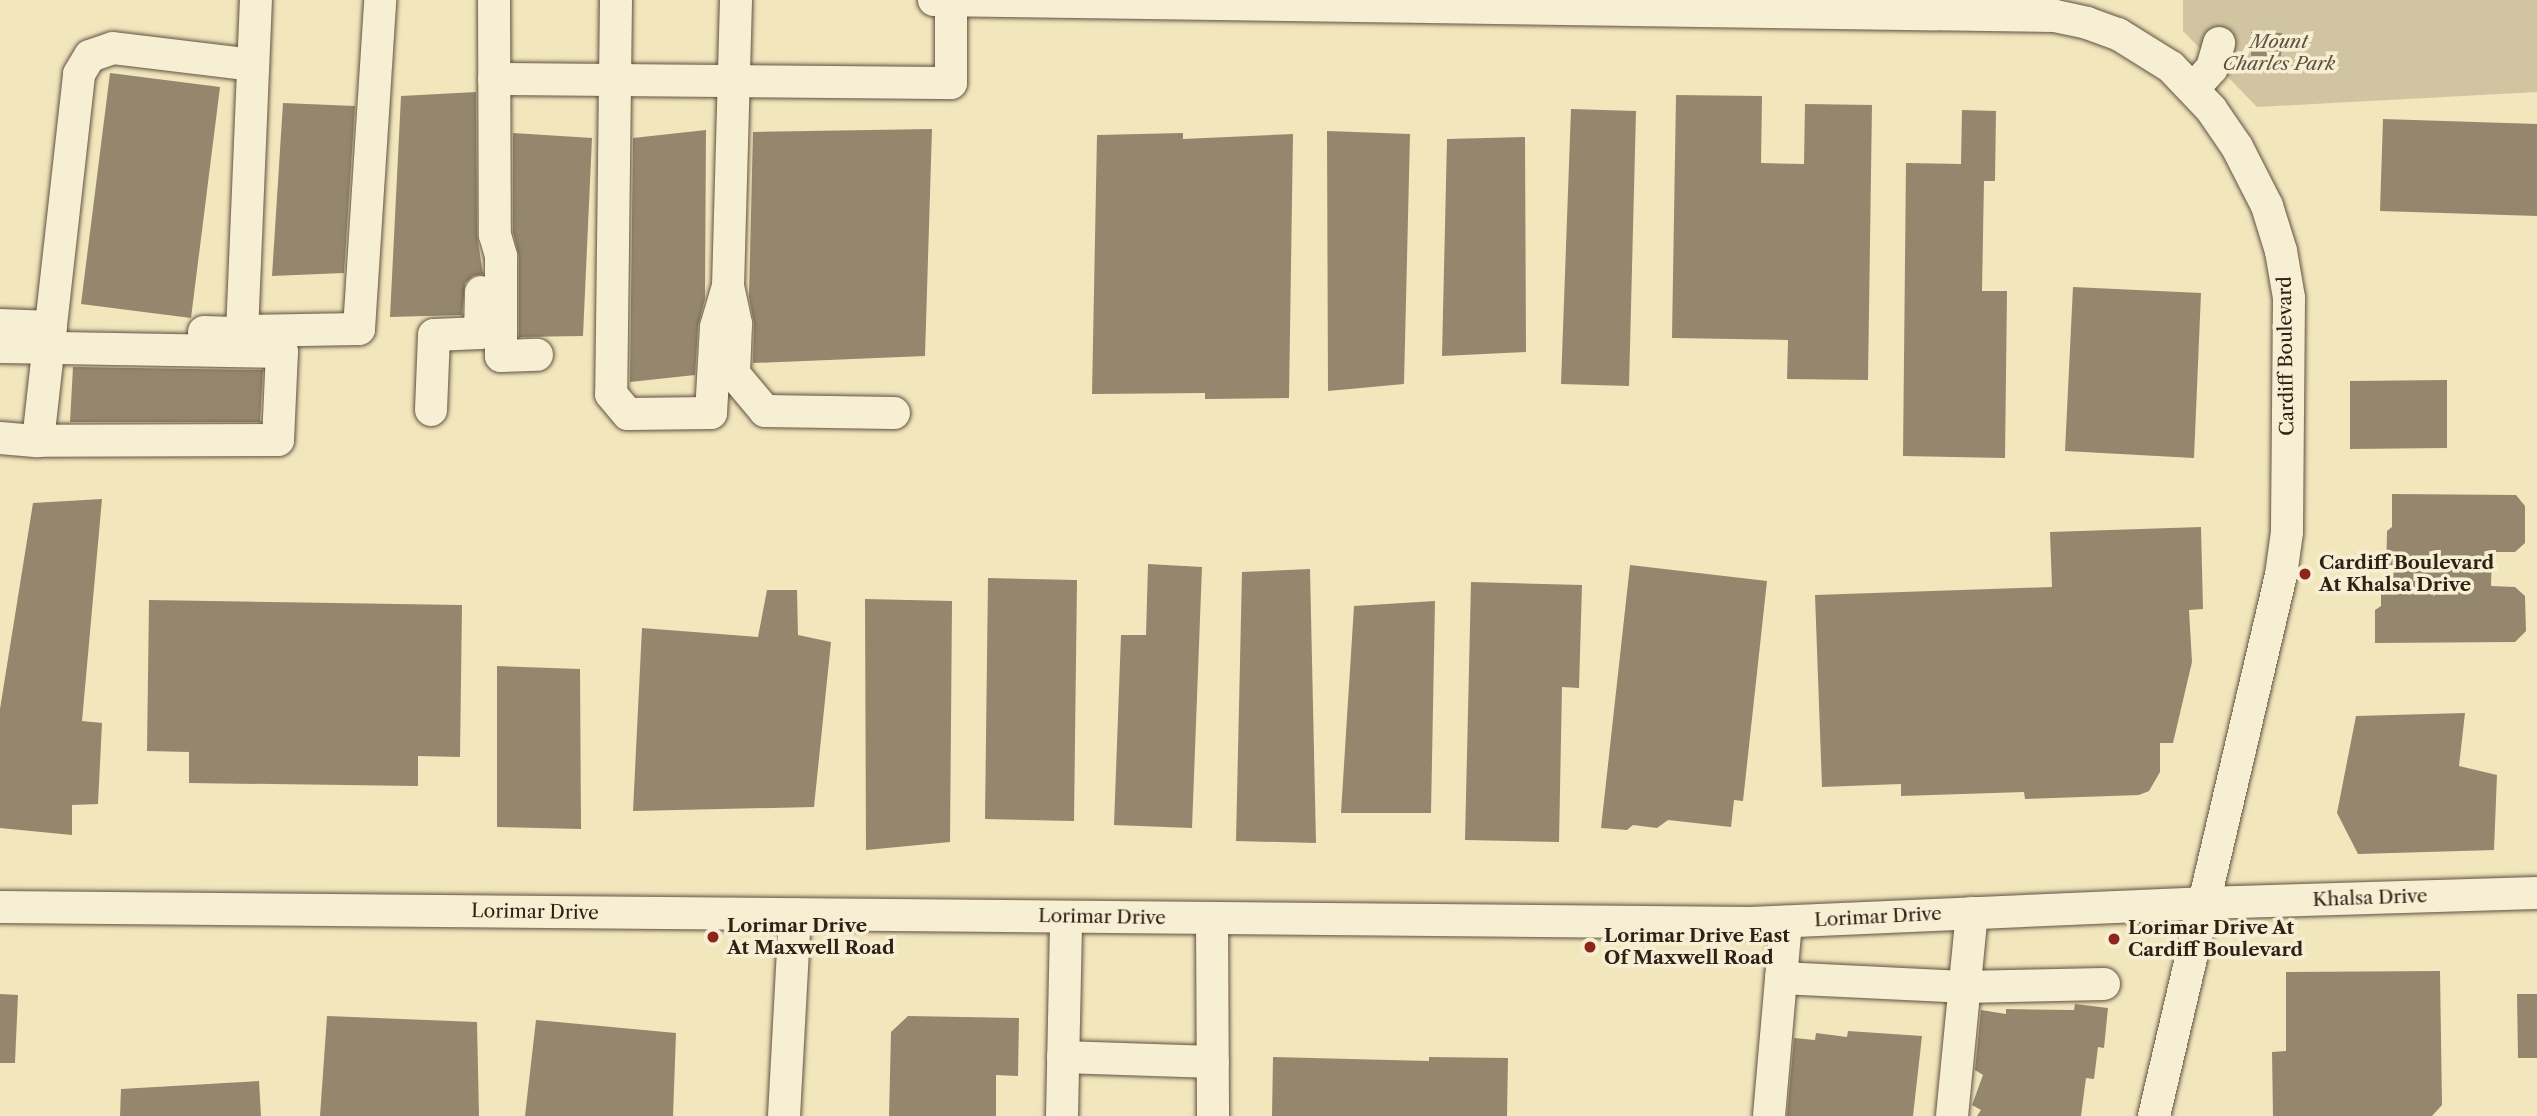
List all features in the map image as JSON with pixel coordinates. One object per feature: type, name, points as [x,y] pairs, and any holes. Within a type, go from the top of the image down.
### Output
[{"type":"street","points":[[242,331],[256,0]]},
{"type":"street","points":[[0,347],[48,338],[359,329],[380,0]]},
{"type":"street","points":[[494,0],[495,235],[501,256],[501,356],[537,355]]},
{"type":"street","points":[[616,0],[611,394],[628,414],[711,413],[716,327],[727,286],[736,0]]},
{"type":"street","name":"Cardiff Boulevard","points":[[934,0],[2009,8],[2087,23],[2118,34],[2155,56],[2193,89],[2224,126],[2254,175],[2275,228],[2289,298],[2287,531],[2281,575],[2154,1116]]},
{"type":"street","points":[[494,79],[951,83],[951,0]]},
{"type":"street","points":[[2193,89],[2211,68],[2218,43]]},
{"type":"street","points":[[38,441],[79,74],[90,56],[113,48],[253,65]]},
{"type":"street","points":[[430,410],[434,335],[480,334],[481,255],[495,235]]},
{"type":"street","points":[[727,286],[736,324],[734,374],[765,411],[894,412]]},
{"type":"street","points":[[0,325],[48,338],[282,352],[278,440],[38,441],[0,438]]},
{"type":"street","name":"Khalsa Drive","points":[[2203,903],[2537,893]]},
{"type":"street","name":"Lorimar Drive","points":[[0,907],[1786,922],[2203,903]]},
{"type":"street","points":[[1952,1116],[1972,913]]},
{"type":"street","points":[[784,1116],[796,914]]},
{"type":"street","points":[[1062,1116],[1066,917]]},
{"type":"street","points":[[1212,918],[1213,1116]]},
{"type":"street","points":[[1769,1116],[1786,922]]},
{"type":"street","points":[[1781,978],[1963,987],[2104,984]]},
{"type":"street","points":[[1063,1057],[1213,1062]]},
{"type":"green space","name":"Mount Charles Park","points":[[2183,0],[2537,0],[2537,92],[2257,107],[2183,31]]},
{"type":"building","points":[[2251,32],[2282,33],[2281,57],[2251,56]]},
{"type":"building","points":[[110,73],[220,87],[191,318],[81,304]]},
{"type":"building","points":[[476,92],[477,235],[483,274],[473,276],[465,283],[462,315],[390,317],[401,96]]},
{"type":"building","points":[[1676,95],[1762,96],[1761,163],[1804,164],[1805,104],[1872,105],[1868,380],[1787,379],[1788,340],[1672,338]]},
{"type":"building","points":[[283,103],[355,106],[344,273],[272,276]]},
{"type":"building","points":[[1571,109],[1636,111],[1629,386],[1561,384]]},
{"type":"building","points":[[1962,110],[1996,111],[1995,181],[1984,181],[1982,291],[2007,291],[2005,458],[1903,456],[1906,163],[1961,164]]},
{"type":"building","points":[[2383,119],[2537,124],[2537,216],[2380,211]]},
{"type":"building","points":[[932,129],[925,356],[753,363],[754,324],[749,297],[753,132]]},
{"type":"building","points":[[706,130],[705,299],[698,326],[695,375],[630,382],[633,138]]},
{"type":"building","points":[[1327,131],[1410,134],[1404,384],[1328,391]]},
{"type":"building","points":[[513,133],[592,138],[583,336],[519,337],[519,256],[513,232]]},
{"type":"building","points":[[1183,133],[1183,139],[1293,134],[1289,398],[1205,399],[1205,393],[1092,394],[1097,135]]},
{"type":"building","points":[[1525,137],[1526,352],[1442,356],[1447,139]]},
{"type":"building","points":[[2073,287],[2201,293],[2194,458],[2065,451]]},
{"type":"building","points":[[73,367],[263,370],[260,422],[70,422]]},
{"type":"building","points":[[2447,380],[2447,448],[2350,449],[2350,381]]},
{"type":"building","points":[[2392,494],[2516,495],[2525,506],[2525,543],[2515,552],[2492,552],[2491,586],[2515,587],[2525,596],[2526,631],[2515,642],[2375,643],[2375,610],[2381,606],[2381,579],[2386,575],[2387,531],[2392,527]]},
{"type":"building","points":[[102,499],[82,721],[102,723],[98,804],[72,805],[72,835],[0,828],[0,709],[33,503]]},
{"type":"building","points":[[2201,527],[2203,609],[2189,610],[2192,662],[2173,743],[2160,743],[2160,772],[2149,791],[2139,795],[2025,799],[2024,792],[1901,796],[1901,784],[1822,787],[1815,595],[2052,587],[2050,532]]},
{"type":"building","points":[[1148,564],[1202,567],[1192,828],[1114,825],[1121,635],[1146,635]]},
{"type":"building","points":[[1630,565],[1767,581],[1743,801],[1734,800],[1731,827],[1668,820],[1657,828],[1633,825],[1627,830],[1601,828]]},
{"type":"building","points":[[1310,569],[1316,843],[1236,841],[1242,572]]},
{"type":"building","points":[[988,578],[1077,580],[1074,821],[985,819]]},
{"type":"building","points":[[1471,582],[1582,585],[1579,688],[1562,687],[1559,842],[1465,840]]},
{"type":"building","points":[[767,590],[797,590],[798,635],[831,642],[814,807],[633,811],[642,628],[758,637]]},
{"type":"building","points":[[865,599],[952,601],[950,842],[866,850]]},
{"type":"building","points":[[149,600],[462,605],[460,757],[418,756],[418,786],[189,783],[189,752],[147,751]]},
{"type":"building","points":[[1435,601],[1431,813],[1341,813],[1354,606]]},
{"type":"building","points":[[497,666],[580,669],[581,829],[497,827]]},
{"type":"building","points":[[2465,713],[2459,766],[2497,775],[2494,850],[2358,854],[2337,813],[2356,716]]},
{"type":"building","points":[[2440,971],[2442,1105],[2432,1116],[2273,1116],[2272,1052],[2286,1051],[2286,972]]},
{"type":"building","points":[[0,994],[18,995],[15,1063],[0,1063]]},
{"type":"building","points":[[2517,994],[2537,994],[2537,1058],[2518,1058]]},
{"type":"building","points":[[2075,1004],[2108,1008],[2104,1048],[2098,1047],[2094,1079],[2086,1078],[2081,1116],[1977,1116],[1981,1110],[1972,1105],[1983,1075],[1975,1070],[1981,1010],[2006,1014],[2006,1009],[2074,1010]]},
{"type":"building","points":[[327,1016],[477,1022],[479,1116],[320,1116]]},
{"type":"building","points":[[908,1016],[1019,1018],[1018,1076],[996,1075],[996,1116],[889,1116],[891,1032]]},
{"type":"building","points":[[536,1020],[676,1033],[673,1116],[525,1116]]},
{"type":"building","points":[[1848,1031],[1922,1036],[1913,1116],[1787,1116],[1794,1038],[1815,1040],[1816,1033],[1847,1037]]},
{"type":"building","points":[[1273,1057],[1429,1061],[1429,1057],[1508,1058],[1507,1116],[1272,1116]]},
{"type":"building","points":[[259,1081],[261,1116],[120,1116],[121,1089]]},
{"type":"place","name":"Cardiff Boulevard At Khalsa Drive","points":[[2305,574]]},
{"type":"place","name":"Lorimar Drive At Maxwell Road","points":[[713,937]]},
{"type":"place","name":"Lorimar Drive At Cardiff Boulevard","points":[[2114,939]]},
{"type":"place","name":"Lorimar Drive East Of Maxwell Road","points":[[1590,947]]}]
